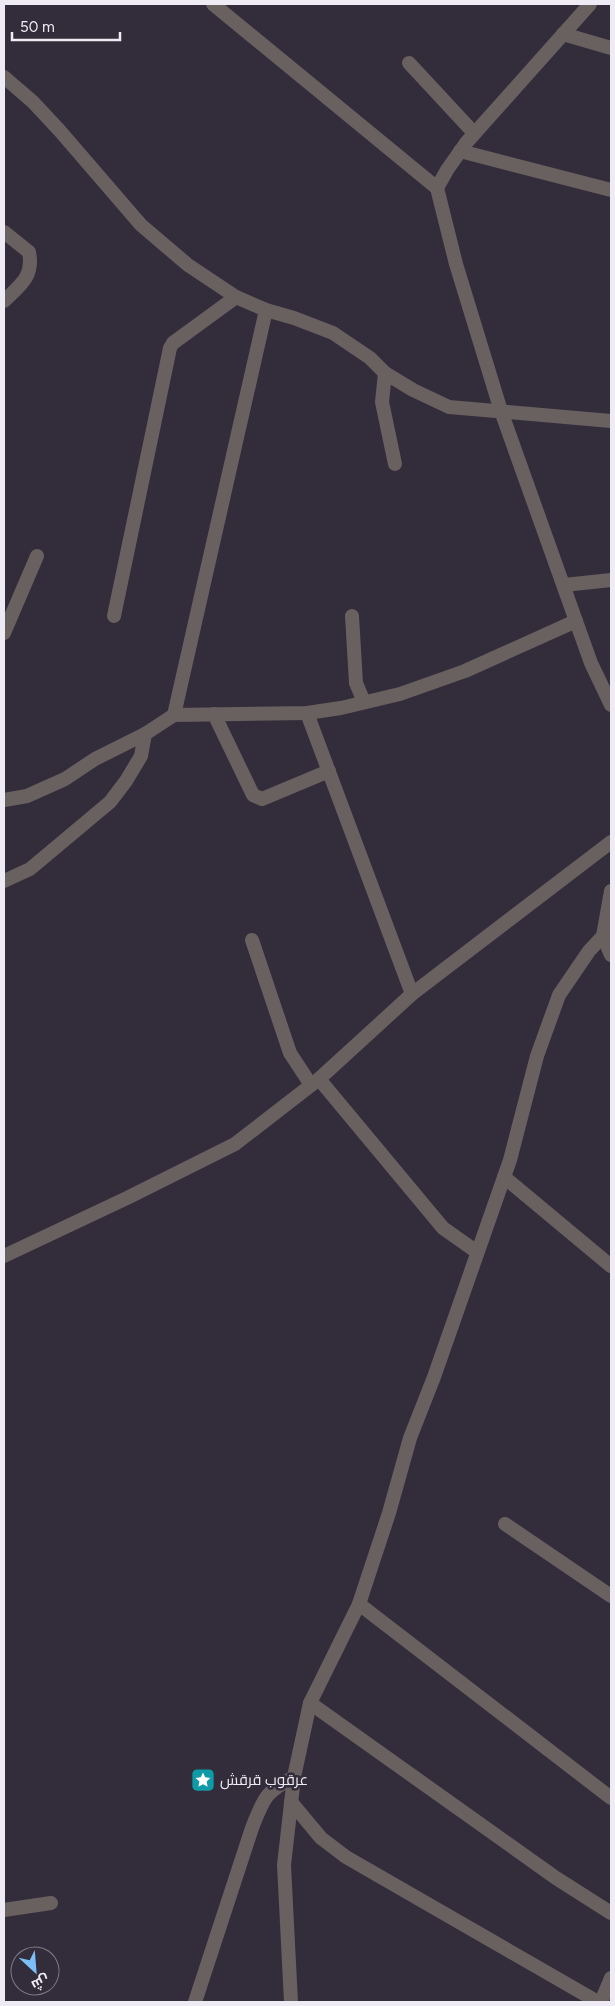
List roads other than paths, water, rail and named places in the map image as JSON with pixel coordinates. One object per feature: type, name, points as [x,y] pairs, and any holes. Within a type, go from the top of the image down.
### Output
[{"type":"street","points":[[214,4],[437,188],[456,264],[501,411],[591,662],[611,705]]},
{"type":"street","points":[[437,188],[447,170],[474,133],[590,4]]},
{"type":"street","points":[[563,34],[611,48]]},
{"type":"street","points":[[409,63],[474,133]]},
{"type":"street","points":[[4,77],[33,102],[55,125],[141,225],[188,265],[236,297],[266,310],[294,318],[333,333],[370,358],[385,373],[413,390],[449,407],[611,421]]},
{"type":"street","points":[[460,151],[611,190]]},
{"type":"street","points":[[4,232],[29,252],[31,263],[29,274],[4,302]]},
{"type":"street","points":[[114,616],[170,348],[173,343],[236,297]]},
{"type":"street","points":[[174,715],[266,310]]},
{"type":"street","points":[[385,373],[382,402],[395,464]]},
{"type":"street","points":[[4,634],[37,556]]},
{"type":"street","points":[[564,585],[611,580]]},
{"type":"street","points":[[352,616],[356,683],[364,702]]},
{"type":"street","points":[[4,800],[27,796],[65,779],[94,760],[145,734],[174,715],[307,713],[341,708],[400,694],[465,672],[576,621]]},
{"type":"street","points":[[307,713],[412,994]]},
{"type":"street","points":[[214,714],[253,795],[262,800],[329,771]]},
{"type":"street","points":[[4,881],[30,868],[110,802],[126,781],[141,756],[145,734]]},
{"type":"street","points":[[4,1256],[235,1144],[315,1082],[412,994],[611,842]]},
{"type":"street","points":[[611,891],[604,936],[611,955]]},
{"type":"street","points":[[291,2002],[284,1865],[294,1776],[310,1703],[359,1604],[389,1513],[410,1438],[434,1377],[504,1177],[538,1056],[559,994],[589,951],[604,936]]},
{"type":"street","points":[[252,940],[290,1053],[443,1228],[477,1252]]},
{"type":"street","points":[[504,1177],[611,1266]]},
{"type":"street","points":[[505,1524],[611,1596]]},
{"type":"street","points":[[359,1604],[611,1798]]},
{"type":"street","points":[[310,1703],[556,1878],[611,1913]]},
{"type":"street","points":[[195,2002],[252,1828],[263,1802],[268,1792],[294,1776]]},
{"type":"street","points":[[291,1802],[322,1838],[340,1853],[599,2002],[611,1978]]},
{"type":"street","points":[[4,1910],[51,1903]]},
{"type":"place","name":"عرقوب قرقش","points":[[203,1780]]}]
